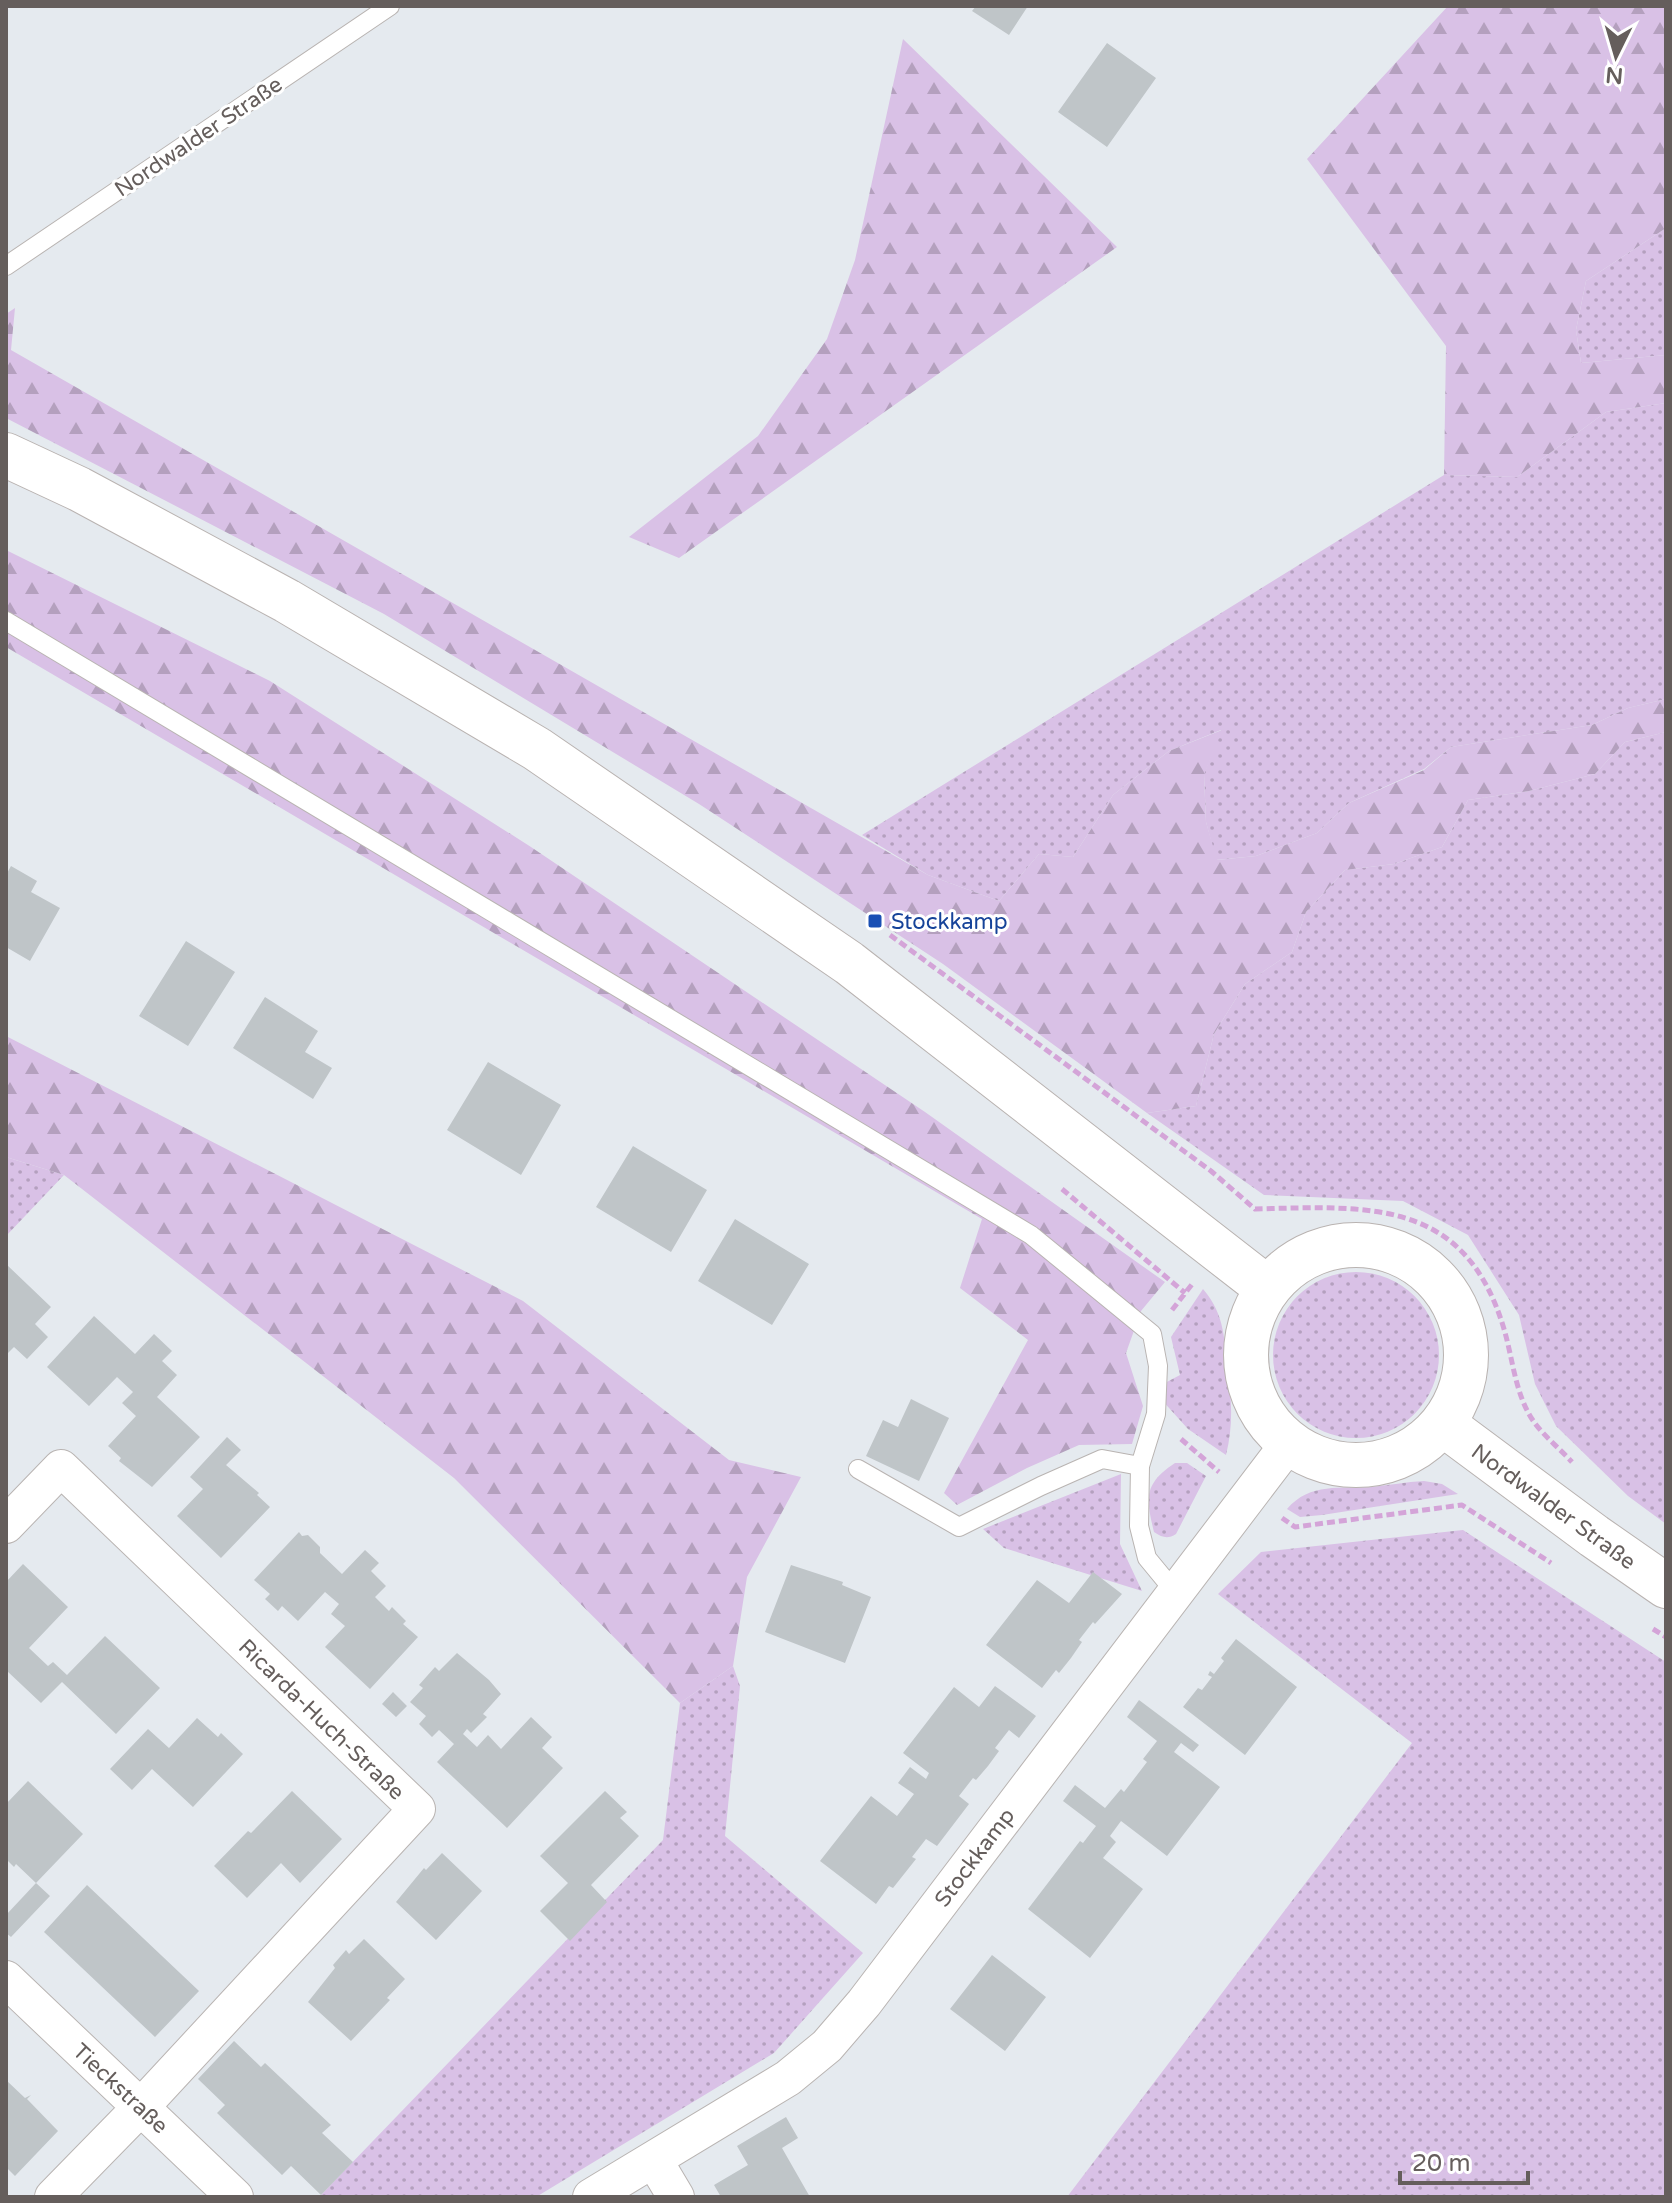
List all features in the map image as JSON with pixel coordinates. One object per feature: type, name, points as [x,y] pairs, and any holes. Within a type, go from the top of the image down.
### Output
[{"type":"main road","points":[[6,455],[79,489],[287,601],[537,749],[849,963],[1267,1288]]},
{"type":"main road","points":[[1358,1244],[1393,1250],[1424,1267],[1448,1293],[1463,1325],[1467,1359],[1460,1393],[1443,1424],[1418,1447],[1387,1461],[1353,1466],[1319,1459],[1289,1443],[1265,1418],[1250,1388],[1245,1353],[1250,1319],[1267,1288],[1292,1264],[1324,1248],[1358,1244]]},
{"type":"main road","name":"Nordwalder Straße","points":[[1443,1424],[1666,1586]]},
{"type":"street","name":"Stockkamp","points":[[591,2197],[788,2078],[827,2046],[873,1991],[1289,1443]]},
{"type":"street","name":"Ricarda-Huch-Straße","points":[[6,1525],[61,1468],[417,1809],[140,2108]]},
{"type":"street","name":"Tieckstraße","points":[[6,1979],[235,2197]]},
{"type":"street","points":[[53,2197],[140,2108]]},
{"type":"street","points":[[654,2160],[676,2197]]},
{"type":"lane","name":"Nordwalder Straße","points":[[6,266],[390,6]]},
{"type":"lane","points":[[6,621],[1031,1235],[1152,1334],[1158,1366],[1156,1414],[1140,1466],[1139,1526],[1147,1558],[1175,1592]]},
{"type":"lane","points":[[858,1469],[959,1527],[1102,1459],[1140,1466]]},
{"type":"path","points":[[889,934],[1211,1171],[1255,1209],[1379,1210],[1420,1221],[1463,1251],[1487,1283],[1504,1329],[1514,1375],[1533,1421],[1576,1466]]},
{"type":"path","points":[[1156,1414],[1219,1471]]},
{"type":"path","points":[[1278,1514],[1295,1527],[1462,1505],[1564,1571]]},
{"type":"path","points":[[1640,1620],[1666,1637]]},
{"type":"green space","points":[[1448,6],[1666,6],[1666,228],[1586,281],[1576,330],[1581,363],[1666,355],[1666,403],[1606,412],[1517,477],[1444,475],[1446,346],[1307,159]]},
{"type":"green space","points":[[903,39],[1117,247],[679,558],[629,537],[758,436],[827,339],[855,260]]},
{"type":"green space","points":[[1666,228],[1666,355],[1581,363],[1576,330],[1586,281]]},
{"type":"green space","points":[[15,308],[11,350],[928,875],[999,901],[1039,854],[1073,857],[1113,795],[1169,751],[1222,730],[1204,775],[1206,822],[1217,860],[1256,856],[1317,833],[1349,803],[1424,770],[1451,747],[1592,725],[1628,708],[1666,699],[1666,732],[1625,742],[1595,774],[1529,791],[1468,800],[1442,847],[1394,864],[1345,870],[1306,912],[1292,952],[1245,984],[1214,1034],[1196,1106],[1147,1113],[943,964],[699,804],[384,614],[6,418],[6,314]]},
{"type":"green space","points":[[1666,403],[1666,699],[1628,708],[1592,725],[1451,747],[1424,769],[1349,803],[1317,833],[1256,856],[1216,860],[1206,822],[1204,774],[1221,730],[1169,751],[1113,795],[1073,857],[1039,854],[999,901],[928,875],[862,835],[1444,475],[1517,477],[1606,412]]},
{"type":"green space","points":[[6,550],[270,681],[531,847],[925,1112],[1165,1282],[1141,1311],[1126,1353],[1143,1406],[1132,1444],[1079,1445],[957,1505],[944,1493],[1028,1340],[960,1288],[982,1219],[6,647]]},
{"type":"green space","points":[[1666,732],[1666,1524],[1628,1496],[1556,1426],[1535,1384],[1519,1315],[1468,1235],[1403,1201],[1264,1195],[1147,1113],[1196,1106],[1214,1034],[1245,984],[1292,952],[1306,912],[1345,870],[1394,864],[1442,847],[1468,800],[1529,791],[1595,774],[1625,742]]},
{"type":"green space","points":[[6,1036],[523,1301],[729,1460],[801,1477],[747,1577],[733,1666],[680,1703],[454,1478],[64,1175],[6,1157]]},
{"type":"green space","points":[[6,1157],[64,1175],[6,1236]]},
{"type":"green space","points":[[1356,1272],[1388,1278],[1415,1296],[1433,1323],[1439,1355],[1433,1387],[1415,1414],[1388,1432],[1356,1438],[1324,1432],[1297,1414],[1279,1387],[1273,1355],[1279,1323],[1297,1296],[1324,1278]]},
{"type":"green space","points":[[1203,1289],[1216,1309],[1224,1339],[1231,1414],[1226,1455],[1188,1429],[1160,1398],[1163,1384],[1180,1375],[1171,1337]]},
{"type":"green space","points":[[1175,1463],[1187,1463],[1206,1476],[1176,1534],[1165,1537],[1154,1532],[1149,1510],[1150,1493],[1157,1478]]},
{"type":"green space","points":[[1121,1474],[1120,1544],[1142,1591],[1004,1548],[983,1529]]},
{"type":"green space","points":[[1424,1481],[1442,1484],[1458,1494],[1300,1517],[1287,1509],[1296,1500],[1316,1491]]},
{"type":"green space","points":[[1463,1530],[1666,1662],[1666,2197],[1067,2197],[1412,1743],[1218,1594],[1261,1552]]},
{"type":"green space","points":[[733,1666],[740,1686],[725,1836],[863,1953],[774,2053],[536,2197],[319,2197],[663,1840],[680,1703]]},
{"type":"building","points":[[976,6],[1028,6],[1009,35],[972,11]]},
{"type":"building","points":[[1107,43],[1156,78],[1107,147],[1058,112]]},
{"type":"building","points":[[11,866],[37,881],[31,892],[60,908],[30,961],[6,947],[6,875]]},
{"type":"building","points":[[186,941],[235,972],[188,1046],[139,1016]]},
{"type":"building","points":[[265,997],[318,1031],[305,1052],[332,1068],[313,1099],[233,1048]]},
{"type":"building","points":[[488,1062],[561,1105],[521,1175],[447,1130]]},
{"type":"building","points":[[633,1146],[707,1190],[671,1252],[596,1207]]},
{"type":"building","points":[[735,1219],[809,1264],[772,1325],[698,1281]]},
{"type":"building","points":[[6,1264],[51,1307],[35,1324],[48,1337],[27,1359],[14,1347],[6,1355]]},
{"type":"building","points":[[94,1316],[135,1354],[154,1334],[172,1351],[162,1361],[177,1375],[157,1397],[200,1437],[152,1487],[119,1461],[121,1458],[108,1446],[136,1416],[122,1403],[133,1392],[117,1377],[89,1406],[47,1367]]},
{"type":"building","points":[[911,1399],[949,1418],[919,1481],[866,1456],[883,1420],[898,1427]]},
{"type":"building","points":[[227,1437],[241,1450],[226,1465],[259,1493],[257,1495],[270,1507],[221,1558],[177,1516],[203,1489],[190,1477]]},
{"type":"building","points":[[299,1532],[302,1536],[308,1535],[320,1547],[320,1553],[342,1574],[365,1550],[379,1563],[371,1571],[386,1586],[375,1597],[389,1611],[392,1607],[406,1621],[403,1624],[418,1637],[370,1689],[325,1647],[345,1626],[331,1614],[339,1604],[325,1592],[298,1621],[282,1606],[278,1611],[265,1599],[270,1594],[254,1580]]},
{"type":"building","points":[[23,1564],[68,1607],[29,1648],[48,1666],[53,1662],[67,1675],[105,1636],[160,1688],[116,1734],[62,1682],[41,1703],[6,1670],[6,1582]]},
{"type":"building","points":[[791,1565],[843,1582],[842,1585],[871,1597],[845,1663],[765,1632]]},
{"type":"building","points":[[1093,1572],[1122,1594],[1095,1624],[1093,1622],[1079,1640],[1082,1642],[1071,1658],[1059,1673],[1056,1670],[1042,1688],[986,1645],[1037,1580],[1069,1603]]},
{"type":"building","points":[[1236,1639],[1297,1687],[1245,1755],[1183,1707],[1198,1688],[1202,1690],[1212,1677],[1208,1675],[1210,1671],[1214,1674],[1224,1661],[1221,1658]]},
{"type":"building","points":[[457,1653],[501,1694],[483,1714],[487,1717],[471,1733],[467,1729],[463,1734],[477,1747],[488,1735],[501,1749],[531,1717],[552,1737],[542,1748],[563,1768],[507,1828],[437,1762],[454,1744],[439,1730],[432,1737],[419,1724],[426,1716],[410,1702],[423,1688],[419,1685],[435,1667],[439,1671]]},
{"type":"building","points":[[995,1686],[1036,1716],[1019,1738],[1009,1730],[995,1748],[999,1751],[988,1766],[976,1780],[973,1778],[959,1796],[969,1804],[937,1846],[926,1839],[912,1857],[916,1859],[876,1904],[820,1861],[871,1796],[897,1816],[914,1794],[898,1783],[910,1767],[926,1779],[929,1773],[903,1753],[954,1687],[979,1707]]},
{"type":"building","points":[[393,1692],[407,1706],[396,1717],[382,1704]]},
{"type":"building","points":[[1139,1700],[1199,1745],[1193,1752],[1181,1743],[1174,1752],[1220,1787],[1167,1856],[1121,1821],[1110,1836],[1116,1842],[1103,1858],[1143,1889],[1090,1958],[1028,1909],[1080,1841],[1083,1843],[1096,1826],[1063,1801],[1075,1785],[1105,1808],[1121,1789],[1124,1792],[1147,1762],[1143,1759],[1157,1741],[1127,1717]]},
{"type":"building","points":[[197,1718],[218,1737],[221,1733],[243,1754],[193,1807],[152,1769],[132,1790],[110,1769],[148,1729],[169,1748]]},
{"type":"building","points":[[28,1781],[83,1834],[36,1883],[6,1859],[6,1804]]},
{"type":"building","points":[[292,1791],[342,1839],[300,1883],[281,1863],[247,1898],[214,1866]]},
{"type":"building","points":[[605,1791],[627,1812],[620,1818],[639,1836],[591,1885],[607,1902],[570,1941],[540,1911],[568,1883],[540,1856]]},
{"type":"building","points":[[442,1853],[482,1891],[436,1940],[396,1902],[424,1868],[426,1870]]},
{"type":"building","points":[[36,1883],[50,1896],[11,1937],[6,1933],[6,1915]]},
{"type":"building","points":[[87,1885],[199,1991],[155,2037],[44,1932]]},
{"type":"building","points":[[364,1939],[405,1979],[387,1998],[390,2000],[351,2041],[308,2002],[346,1950],[349,1954]]},
{"type":"building","points":[[992,1955],[1046,1997],[1005,2051],[950,2009]]},
{"type":"building","points":[[234,2041],[261,2067],[265,2063],[331,2125],[322,2133],[353,2162],[321,2195],[291,2166],[282,2175],[217,2113],[225,2105],[198,2079]]},
{"type":"building","points":[[6,2080],[25,2098],[31,2095],[27,2099],[58,2131],[15,2176],[6,2167]]},
{"type":"building","points":[[786,2117],[798,2138],[782,2148],[810,2197],[721,2197],[714,2185],[748,2165],[737,2146]]},
{"type":"place","name":"Stockkamp","points":[[875,921]]}]
